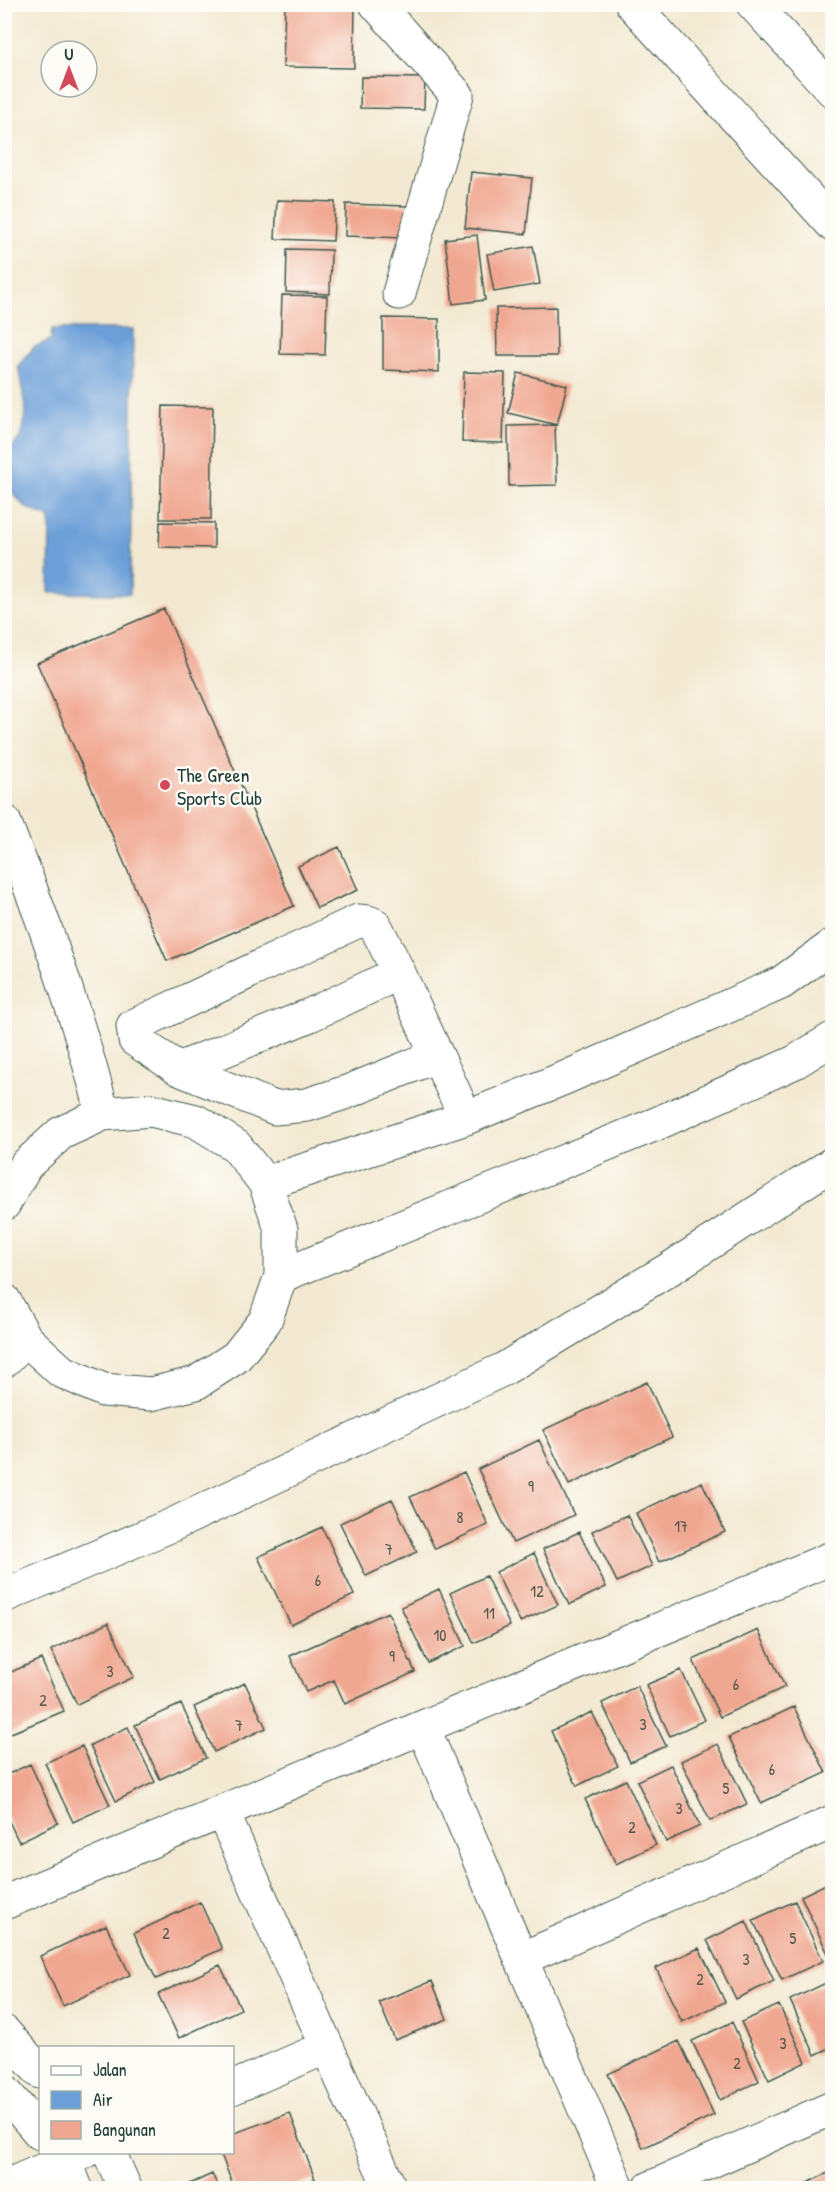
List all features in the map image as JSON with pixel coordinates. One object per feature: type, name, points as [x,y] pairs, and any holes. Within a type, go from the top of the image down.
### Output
[{"type":"main road","points":[[376,4],[457,95],[399,293]]},
{"type":"main road","points":[[632,4],[832,224]]},
{"type":"main road","points":[[753,4],[832,90]]},
{"type":"main road","points":[[4,821],[28,879],[64,982],[85,1045],[103,1114]]},
{"type":"main road","points":[[436,1056],[307,1106],[275,1108],[179,1069],[135,1040],[133,1026],[358,921],[368,922],[375,925],[419,1013],[436,1056],[466,1118]]},
{"type":"main road","points":[[265,1183],[466,1118],[567,1077],[781,983],[832,946]]},
{"type":"main road","points":[[179,1069],[310,1015],[399,973]]},
{"type":"main road","points":[[281,1276],[656,1124],[795,1062],[832,1040]]},
{"type":"main road","points":[[4,1204],[26,1165],[61,1133],[103,1114],[151,1110],[196,1121],[236,1146],[265,1183],[281,1228],[281,1276],[265,1321],[236,1357],[196,1383],[151,1394],[103,1390],[15,1350],[4,1300]]},
{"type":"main road","points":[[4,1596],[172,1525],[504,1369],[671,1268],[832,1164]]},
{"type":"main road","points":[[4,1904],[423,1726],[832,1558]]},
{"type":"main road","points":[[423,1726],[618,2188]]},
{"type":"main road","points":[[222,1811],[390,2188]]},
{"type":"main road","points":[[521,1959],[832,1822]]},
{"type":"main road","points":[[4,2032],[39,2071]]},
{"type":"main road","points":[[234,2087],[327,2047]]},
{"type":"main road","points":[[4,2091],[39,2132]]},
{"type":"main road","points":[[650,2188],[832,2108]]},
{"type":"main road","points":[[111,2154],[125,2188]]},
{"type":"main road","points":[[4,2187],[71,2164]]},
{"type":"water","points":[[52,329],[133,329],[130,594],[49,593],[50,518],[25,507],[11,491],[5,473],[7,452],[20,438],[26,412],[18,366],[34,347],[51,340]]},
{"type":"building","points":[[285,4],[355,4],[354,68],[283,67]]},
{"type":"building","points":[[361,77],[425,78],[424,109],[360,108]]},
{"type":"building","points":[[471,172],[532,178],[526,234],[465,228]]},
{"type":"building","points":[[277,200],[335,202],[333,241],[275,239]]},
{"type":"building","points":[[346,204],[407,206],[405,238],[345,236]]},
{"type":"building","points":[[477,235],[485,300],[453,304],[445,239]]},
{"type":"building","points":[[533,246],[540,284],[494,292],[487,254]]},
{"type":"building","points":[[287,249],[331,250],[330,294],[286,292]]},
{"type":"building","points":[[282,295],[327,296],[325,355],[280,354]]},
{"type":"building","points":[[556,307],[557,356],[497,356],[496,308]]},
{"type":"building","points":[[383,318],[439,319],[439,372],[383,370]]},
{"type":"building","points":[[464,372],[505,373],[503,443],[462,442]]},
{"type":"building","points":[[518,373],[567,385],[557,425],[508,413]]},
{"type":"building","points":[[163,406],[213,407],[211,519],[160,519]]},
{"type":"building","points":[[555,425],[557,485],[509,486],[508,426]]},
{"type":"building","points":[[160,522],[214,523],[214,548],[159,547]]},
{"type":"building","name":"The Green Sports Club","points":[[164,609],[294,906],[167,961],[37,663]]},
{"type":"building","points":[[339,847],[358,890],[317,908],[298,866]]},
{"type":"building","points":[[647,1382],[672,1437],[569,1485],[543,1430]]},
{"type":"building","points":[[539,1440],[574,1515],[513,1543],[478,1469]]},
{"type":"building","points":[[464,1472],[488,1525],[435,1549],[410,1497]]},
{"type":"building","points":[[702,1482],[725,1532],[659,1562],[636,1513]]},
{"type":"building","points":[[392,1499],[417,1552],[366,1576],[340,1523]]},
{"type":"building","points":[[627,1515],[652,1566],[617,1582],[592,1531]]},
{"type":"building","points":[[322,1527],[354,1595],[291,1625],[258,1557]]},
{"type":"building","points":[[579,1532],[606,1587],[569,1605],[543,1549]]},
{"type":"building","points":[[534,1553],[558,1605],[520,1622],[496,1572]]},
{"type":"building","points":[[486,1576],[510,1626],[474,1643],[450,1593]]},
{"type":"building","points":[[439,1589],[465,1646],[428,1663],[401,1607]]},
{"type":"building","points":[[388,1612],[415,1672],[345,1704],[334,1680],[306,1692],[290,1656]]},
{"type":"building","points":[[108,1623],[134,1677],[77,1704],[51,1650]]},
{"type":"building","points":[[758,1630],[785,1687],[720,1717],[693,1660]]},
{"type":"building","points":[[41,1659],[64,1711],[4,1736],[4,1675]]},
{"type":"building","points":[[681,1670],[705,1720],[670,1736],[646,1685]]},
{"type":"building","points":[[245,1683],[266,1728],[214,1752],[194,1707]]},
{"type":"building","points":[[637,1686],[666,1746],[630,1762],[602,1703]]},
{"type":"building","points":[[181,1704],[206,1758],[160,1779],[135,1725]]},
{"type":"building","points":[[794,1707],[826,1773],[761,1803],[729,1737]]},
{"type":"building","points":[[592,1712],[618,1766],[577,1786],[551,1731]]},
{"type":"building","points":[[128,1727],[155,1782],[116,1801],[90,1745]]},
{"type":"building","points":[[718,1744],[747,1804],[710,1821],[681,1761]]},
{"type":"building","points":[[82,1746],[110,1805],[73,1822],[45,1763]]},
{"type":"building","points":[[30,1764],[58,1823],[19,1842],[4,1811],[4,1776]]},
{"type":"building","points":[[671,1765],[700,1826],[666,1842],[637,1781]]},
{"type":"building","points":[[626,1780],[656,1845],[616,1864],[585,1799]]},
{"type":"building","points":[[832,1881],[832,1957],[830,1958],[801,1896]]},
{"type":"building","points":[[795,1901],[823,1961],[782,1980],[753,1920]]},
{"type":"building","points":[[200,1902],[222,1949],[156,1979],[134,1933]]},
{"type":"building","points":[[746,1921],[774,1981],[736,1999],[707,1940]]},
{"type":"building","points":[[106,1925],[130,1975],[63,2006],[40,1956]]},
{"type":"building","points":[[699,1948],[725,2002],[682,2022],[656,1968]]},
{"type":"building","points":[[220,1965],[241,2009],[179,2038],[158,1994]]},
{"type":"building","points":[[432,1981],[447,2019],[395,2040],[379,2002]]},
{"type":"building","points":[[830,1981],[832,1987],[832,2047],[815,2055],[790,2000]]},
{"type":"building","points":[[779,2005],[806,2062],[769,2080],[741,2022]]},
{"type":"building","points":[[732,2022],[759,2081],[720,2100],[692,2041]]},
{"type":"building","points":[[679,2041],[714,2115],[643,2148],[608,2074]]},
{"type":"building","points":[[290,2113],[315,2179],[290,2188],[234,2188],[221,2154],[234,2154],[234,2133]]},
{"type":"building","points":[[832,2171],[832,2188],[805,2188],[803,2185]]},
{"type":"building","points":[[212,2174],[219,2188],[181,2188]]},
{"type":"place","name":"The Green Sports Club","points":[[165,785]]}]
